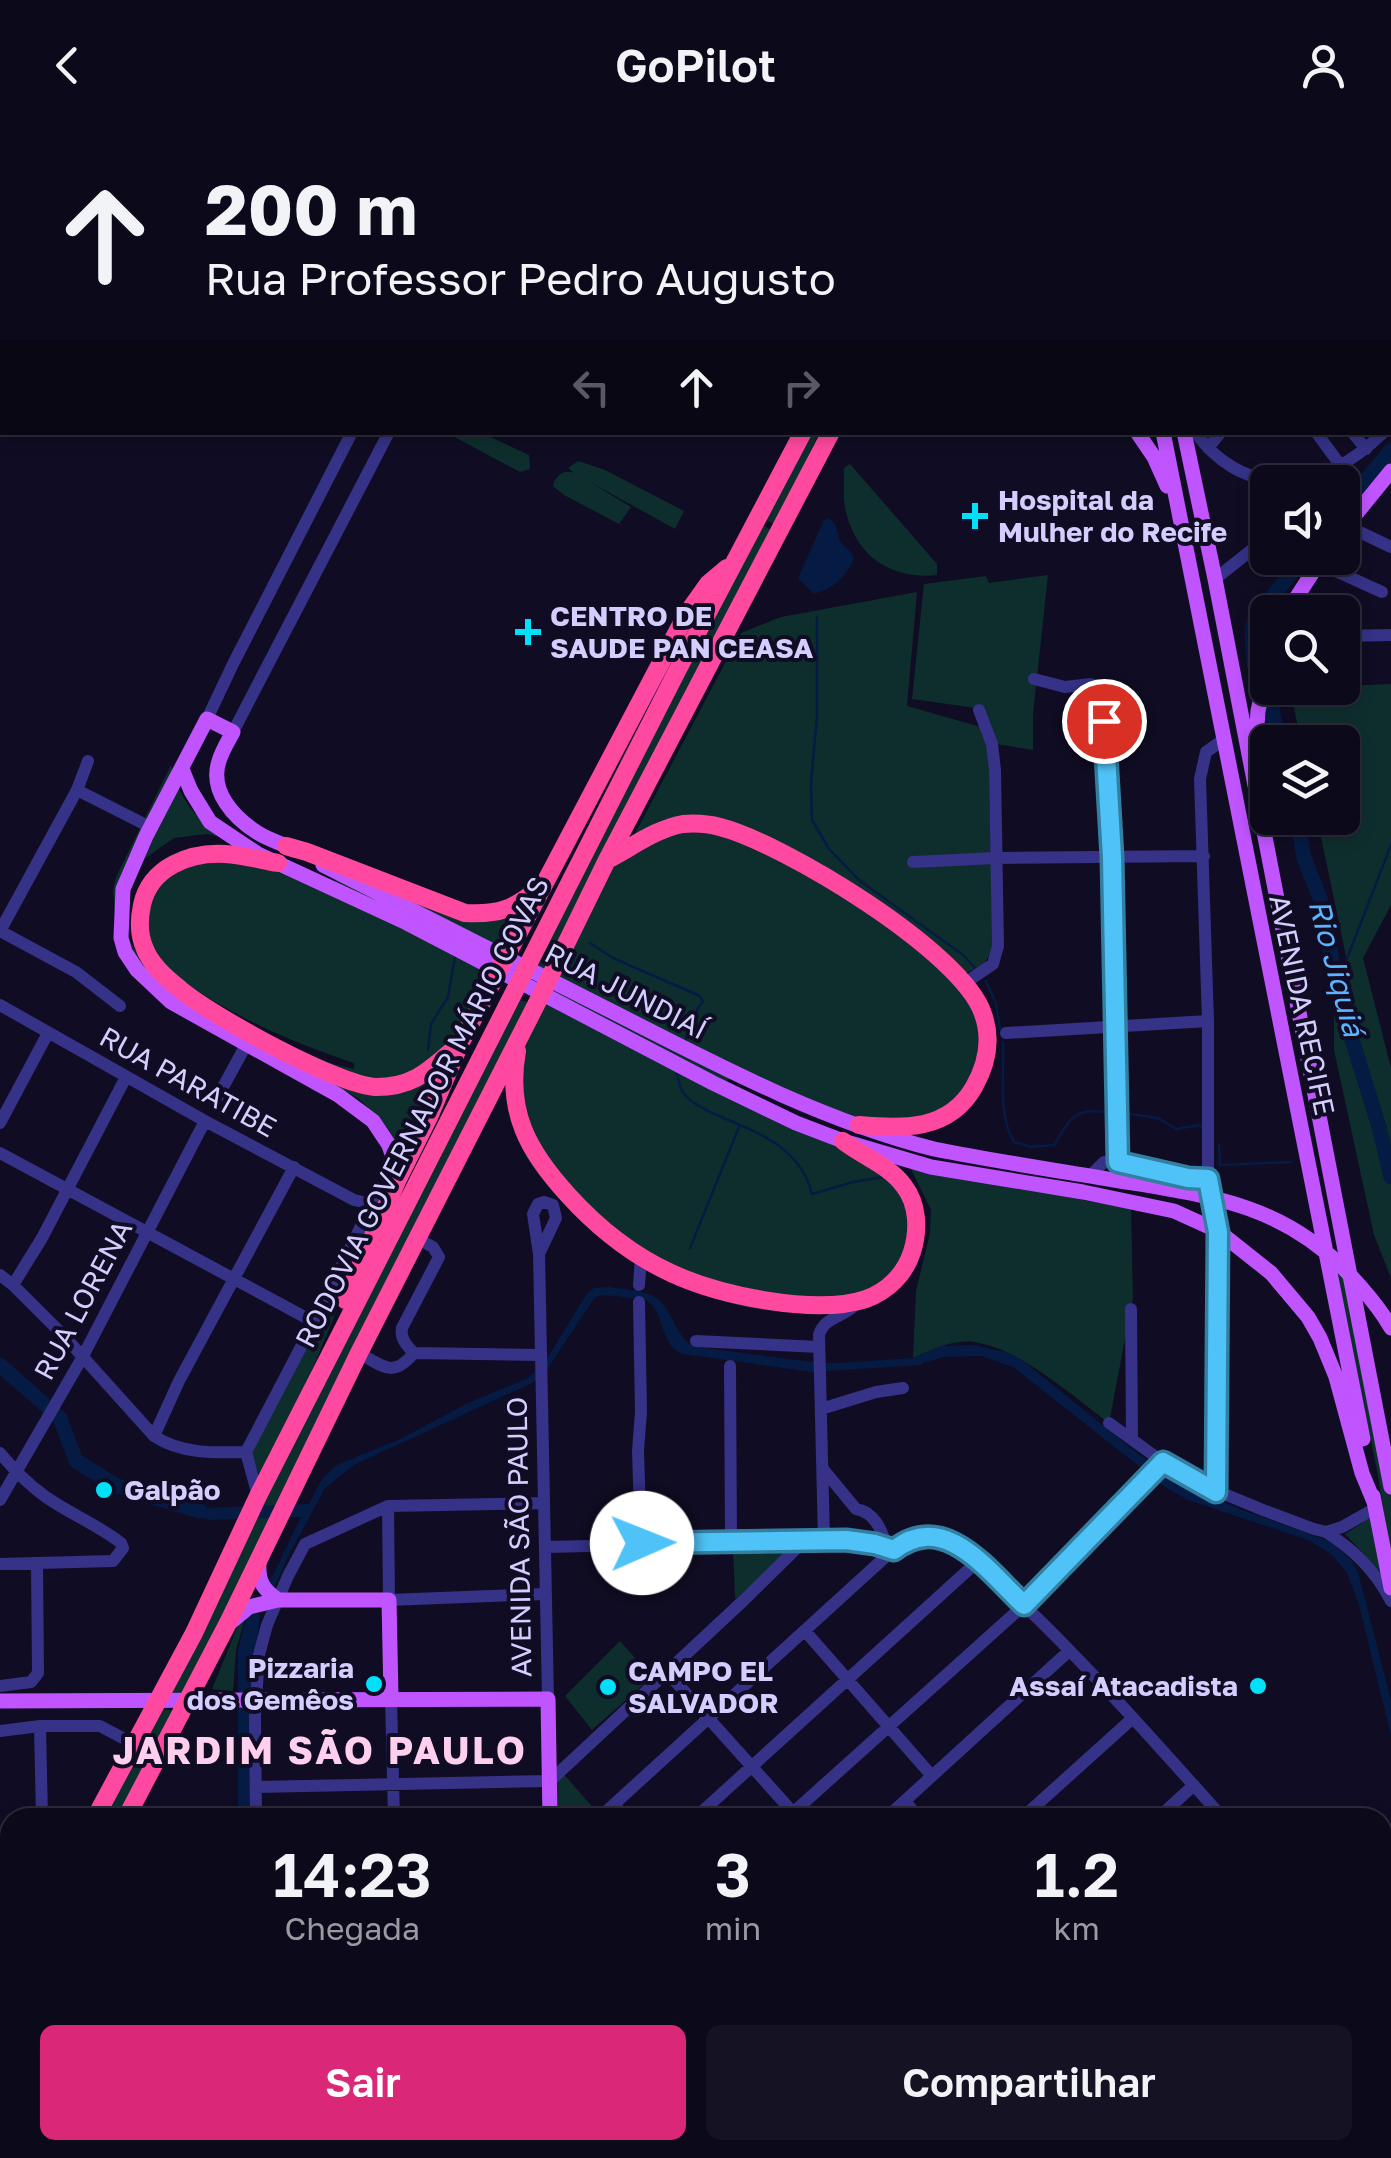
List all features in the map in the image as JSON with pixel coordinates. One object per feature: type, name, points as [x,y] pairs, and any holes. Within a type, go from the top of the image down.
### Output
[{"type":"highway","points":[[780,477],[793,435]]},
{"type":"highway","name":"RODOVIA GOVERNADOR MÁRIO COVAS","points":[[100,1808],[194,1633],[303,1407],[676,673],[801,435]]},
{"type":"highway","name":"RODOVIA GOVERNADOR MÁRIO COVAS","points":[[132,1808],[607,860],[830,435]]},
{"type":"highway","points":[[303,1407],[396,1183],[460,1044],[686,616],[708,584],[738,556]]},
{"type":"highway","points":[[607,860],[673,827],[722,827],[760,842],[840,886],[897,924],[965,983],[983,1012],[988,1034],[986,1060],[970,1093],[944,1117],[916,1127],[859,1124]]},
{"type":"highway","points":[[460,1044],[419,1078],[380,1087],[352,1083],[226,1020],[181,990],[152,962],[144,948],[140,917],[144,894],[164,870],[205,854],[308,852],[465,913],[502,912],[528,898],[548,880]]},
{"type":"highway","points":[[521,1031],[514,1090],[517,1113],[538,1159],[602,1228],[641,1257],[703,1286],[740,1296],[808,1303],[858,1301],[887,1288],[904,1269],[914,1247],[916,1219],[908,1192],[899,1179],[842,1141]]},
{"type":"main road","points":[[1140,435],[1154,457],[1179,518]]},
{"type":"main road","name":"AVENIDA RECIFE","points":[[1163,435],[1391,1588]]},
{"type":"main road","name":"AVENIDA RECIFE","points":[[1185,435],[1250,764]]},
{"type":"main road","points":[[1360,509],[1391,471]]},
{"type":"main road","points":[[233,732],[207,719],[133,862],[123,889],[120,938],[128,960],[170,1002],[338,1095],[373,1121],[389,1144],[396,1183]]},
{"type":"main road","name":"RUA JUNDIAÍ","points":[[233,732],[219,761],[220,791],[242,822],[266,837],[282,854],[721,1067],[830,1114],[934,1148],[1189,1192],[1242,1205],[1283,1222],[1342,1266],[1391,1328]]},
{"type":"main road","points":[[182,769],[210,822],[238,842],[282,854]]},
{"type":"main road","name":"AVENIDA RECIFE","points":[[1264,835],[1391,1487]]},
{"type":"main road","name":"RUA JUNDIAÍ","points":[[340,882],[407,923],[796,1123],[931,1167],[1174,1210],[1218,1232],[1271,1273],[1308,1317],[1332,1367],[1375,1505]]},
{"type":"main road","points":[[259,1557],[258,1580],[269,1598]]},
{"type":"main road","points":[[225,1628],[240,1612],[269,1598],[388,1600],[391,1698]]},
{"type":"main road","points":[[0,1701],[548,1699]]},
{"type":"main road","name":"AVENIDA SÃO PAULO","points":[[548,1699],[550,1808]]},
{"type":"street","points":[[207,719],[350,435]]},
{"type":"street","name":"RUA JUNDIAÍ","points":[[233,732],[387,435]]},
{"type":"street","points":[[1197,435],[1220,460],[1250,476]]},
{"type":"street","points":[[1208,448],[1219,435]]},
{"type":"street","points":[[1318,435],[1340,465]]},
{"type":"street","points":[[1354,435],[1366,449]]},
{"type":"street","points":[[1342,465],[1381,435]]},
{"type":"street","points":[[1360,534],[1391,547]]},
{"type":"street","points":[[1215,579],[1250,551]]},
{"type":"street","points":[[1349,575],[1382,592]]},
{"type":"street","points":[[1360,636],[1391,635]]},
{"type":"street","points":[[1034,679],[1066,687],[1091,684],[1101,693],[1112,857],[1118,1162]]},
{"type":"street","points":[[965,983],[986,970],[996,958],[998,946],[996,770],[980,710]]},
{"type":"street","points":[[1216,1492],[1218,1232],[1208,1179],[1208,1021],[1200,778],[1206,752],[1223,740]]},
{"type":"street","points":[[88,760],[76,790],[0,931],[76,972],[120,1006]]},
{"type":"street","points":[[76,790],[152,828]]},
{"type":"street","points":[[912,862],[1204,856]]},
{"type":"street","points":[[0,904],[15,902]]},
{"type":"street","name":"RUA PARATIBE","points":[[0,1006],[204,1120],[361,1201]]},
{"type":"street","points":[[1006,1033],[1208,1021]]},
{"type":"street","points":[[0,1123],[48,1033]]},
{"type":"street","points":[[217,1098],[246,1045]]},
{"type":"street","points":[[13,1285],[42,1238],[126,1077]]},
{"type":"street","name":"RUA LORENA","points":[[0,1500],[82,1358],[204,1120]]},
{"type":"street","points":[[0,1153],[314,1322]]},
{"type":"street","points":[[1090,1176],[1104,1162],[1118,1162],[1208,1179]]},
{"type":"street","points":[[154,1436],[179,1381],[294,1168]]},
{"type":"street","points":[[258,1496],[246,1452],[368,1214],[361,1201],[396,1183]]},
{"type":"street","points":[[418,1239],[433,1247],[439,1257],[402,1328],[406,1344],[414,1352],[539,1367]]},
{"type":"street","name":"AVENIDA SÃO PAULO","points":[[538,1254],[548,1699]]},
{"type":"street","points":[[639,1286],[641,1257]]},
{"type":"street","points":[[0,1275],[64,1336],[154,1436],[187,1450],[246,1452]]},
{"type":"street","points":[[824,1540],[821,1326],[848,1312],[858,1301]]},
{"type":"street","points":[[639,1302],[642,1543]]},
{"type":"street","points":[[1132,1309],[1132,1439]]},
{"type":"street","points":[[696,1341],[819,1352]]},
{"type":"street","points":[[359,1353],[395,1369],[414,1352]]},
{"type":"street","points":[[730,1366],[731,1541]]},
{"type":"street","points":[[821,1409],[903,1388]]},
{"type":"street","points":[[1110,1423],[1161,1464],[1216,1492],[1326,1532],[1361,1558],[1391,1601]]},
{"type":"street","points":[[0,1454],[48,1498],[118,1540],[122,1548],[114,1560],[0,1564]]},
{"type":"street","points":[[802,1808],[1024,1605],[1161,1464]]},
{"type":"street","points":[[823,1469],[856,1509],[864,1510],[880,1524],[890,1549]]},
{"type":"street","points":[[256,1808],[255,1716],[259,1655],[269,1598],[288,1576],[305,1544],[388,1506],[544,1503]]},
{"type":"street","points":[[1326,1532],[1354,1522],[1375,1505]]},
{"type":"street","points":[[388,1506],[388,1600],[546,1594]]},
{"type":"street","points":[[610,1808],[890,1549],[908,1539],[932,1536],[954,1543],[1024,1605],[1134,1718],[1214,1808]]},
{"type":"street","points":[[256,1787],[550,1781],[804,1540]]},
{"type":"street","points":[[545,1547],[846,1540],[890,1549]]},
{"type":"street","points":[[705,1808],[977,1562]]},
{"type":"street","points":[[0,1686],[31,1682],[38,1673],[38,1563]]},
{"type":"street","points":[[805,1631],[932,1776]]},
{"type":"street","points":[[897,1808],[1070,1651]]},
{"type":"street","points":[[666,1672],[786,1808]]},
{"type":"street","points":[[391,1698],[393,1808]]},
{"type":"street","points":[[1033,1808],[1134,1718]]},
{"type":"street","points":[[40,1726],[42,1808]]},
{"type":"street","points":[[0,1731],[100,1726],[134,1744]]},
{"type":"street","points":[[1169,1808],[1194,1785]]},
{"type":"street","points":[[904,1801],[910,1808]]},
{"type":"street","points":[[614,1804],[617,1808]]},
{"type":"green space","points":[[451,435],[486,435],[529,455],[530,469],[520,472]]},
{"type":"green space","points":[[803,435],[818,435],[775,525],[761,517]]},
{"type":"green space","points":[[578,461],[605,470],[684,511],[675,529],[590,482],[631,507],[619,524],[564,495],[553,486],[554,482],[563,473],[574,473],[568,468]]},
{"type":"green space","points":[[850,464],[937,564],[937,575],[889,568],[866,551],[845,508],[844,468]]},
{"type":"green space","points":[[761,524],[774,532],[547,974],[534,967]]},
{"type":"green space","points":[[1048,575],[1033,714],[1033,750],[996,744],[983,709],[912,699],[924,584],[986,576],[989,583]]},
{"type":"green space","points":[[917,592],[907,706],[988,729],[993,950],[982,966],[966,973],[861,894],[722,821],[631,841],[741,633],[781,617]]},
{"type":"green space","points":[[1391,684],[1391,905],[1363,958],[1391,1068],[1391,1278],[1374,1235],[1334,1050],[1334,1010],[1351,980],[1321,835],[1360,835],[1360,725],[1298,725],[1293,705],[1360,705],[1360,685]]},
{"type":"green space","points":[[171,765],[180,791],[193,810],[233,840],[207,834],[174,838],[144,859],[127,887],[127,936],[147,966],[246,1028],[333,1064],[354,1069],[354,1063],[282,1036],[236,1013],[155,960],[142,929],[136,897],[144,879],[163,860],[185,850],[233,852],[329,894],[343,866],[469,916],[540,895],[398,1179],[368,1108],[359,1099],[145,973],[117,937],[113,891],[116,877]]},
{"type":"green space","points":[[673,827],[760,842],[943,962],[992,1036],[961,1103],[884,1127],[736,1075],[722,1084],[870,1151],[907,1174],[907,1195],[914,1222],[904,1257],[866,1309],[765,1310],[723,1301],[669,1281],[619,1252],[575,1215],[536,1170],[516,1134],[508,1104],[506,1062],[607,860]]},
{"type":"green space","points":[[520,1000],[531,1003],[184,1695],[168,1692],[299,1430]]},
{"type":"green space","points":[[910,1167],[1131,1209],[1133,1297],[1109,1423],[1027,1363],[991,1346],[959,1342],[913,1358],[916,1291],[930,1233],[931,1210]]},
{"type":"green space","points":[[384,1196],[312,1370],[260,1477],[251,1451],[372,1207]]},
{"type":"green space","points":[[1335,1266],[1350,1281],[1391,1486],[1391,1556],[1377,1470]]},
{"type":"green space","points":[[1375,1515],[1390,1590],[1379,1570],[1345,1534]]},
{"type":"green space","points":[[733,1544],[783,1545],[784,1555],[737,1598],[735,1598]]},
{"type":"green space","points":[[247,1611],[236,1650],[233,1691],[212,1689],[242,1616]]},
{"type":"green space","name":"CAMPO EL SALVADOR","points":[[620,1641],[652,1677],[592,1730],[565,1696]]},
{"type":"green space","points":[[159,1709],[176,1711],[124,1808],[104,1808]]},
{"type":"green space","points":[[560,1770],[593,1808],[557,1808],[556,1775]]},
{"type":"water","points":[[828,518],[854,559],[838,581],[814,594],[798,578],[823,521]]},
{"type":"water","points":[[609,1287],[658,1299],[692,1346],[838,1363],[913,1358],[941,1346],[974,1345],[1021,1359],[1183,1485],[1332,1542],[1352,1561],[1391,1700],[1391,1735],[1359,1605],[1347,1573],[1331,1554],[1308,1540],[1188,1500],[1164,1486],[1013,1367],[981,1356],[944,1357],[922,1365],[812,1372],[683,1354],[670,1344],[656,1312],[646,1300],[599,1296],[534,1382],[354,1465],[325,1488],[274,1588],[265,1584],[301,1517],[210,1520],[178,1510],[183,1503],[204,1508],[309,1504],[322,1479],[337,1465],[528,1378],[545,1362],[586,1295],[594,1288]]},
{"type":"water","points":[[248,1609],[260,1615],[249,1719],[251,1808],[238,1808],[238,1651]]},
{"type":"waterway","name":"Rio Jiquiá","points":[[1360,487],[1391,450]]},
{"type":"waterway","name":"Rio Jiquiá","points":[[1275,725],[1269,695],[1254,665],[1252,634],[1254,620],[1290,575]]},
{"type":"waterway","points":[[817,617],[812,820],[829,849],[859,880],[963,955],[977,970]]},
{"type":"waterway","name":"Rio Jiquiá","points":[[1300,835],[1304,858],[1320,898],[1339,997],[1391,1177]]},
{"type":"waterway","points":[[1339,997],[1344,981],[1341,974],[1391,845]]},
{"type":"waterway","points":[[590,943],[613,958],[700,996],[703,1002],[685,1042]]},
{"type":"waterway","points":[[428,1050],[431,1024],[448,997],[455,957]]},
{"type":"waterway","points":[[986,981],[996,1004],[1000,1029]]},
{"type":"waterway","points":[[1003,1042],[1005,1119],[1014,1142],[1031,1147],[1054,1145],[1076,1115],[1114,1112]]},
{"type":"waterway","points":[[677,1074],[681,1089],[695,1103],[786,1151],[806,1177],[812,1194],[884,1177]]},
{"type":"waterway","points":[[1124,1113],[1158,1118],[1176,1129],[1200,1125],[1203,1129]]},
{"type":"waterway","points":[[690,1248],[739,1127]]},
{"type":"waterway","points":[[1219,1145],[1220,1165],[1291,1162]]},
{"type":"waterway","points":[[0,1365],[60,1418],[76,1461],[117,1486],[200,1511]]},
{"type":"place","name":"Hospital da Mulher do Recife","points":[[975,516]]},
{"type":"place","name":"CENTRO DE SAUDE PAN CEASA","points":[[528,632]]},
{"type":"place","name":"Galpão","points":[[104,1490]]},
{"type":"place","name":"Pizzaria dos Gemêos","points":[[374,1684]]},
{"type":"place","name":"Assaí Atacadista","points":[[1258,1686]]},
{"type":"place","name":"CAMPO EL SALVADOR","points":[[608,1687]]},
{"type":"district","name":"JARDIM SÃO PAULO","points":[[320,1751]]},
{"type":"route","points":[[642,1543],[846,1540],[894,1550],[908,1539],[932,1536],[954,1543],[1024,1605],[1163,1462],[1216,1492],[1218,1232],[1208,1179],[1118,1162],[1112,857],[1104,721]]}]
